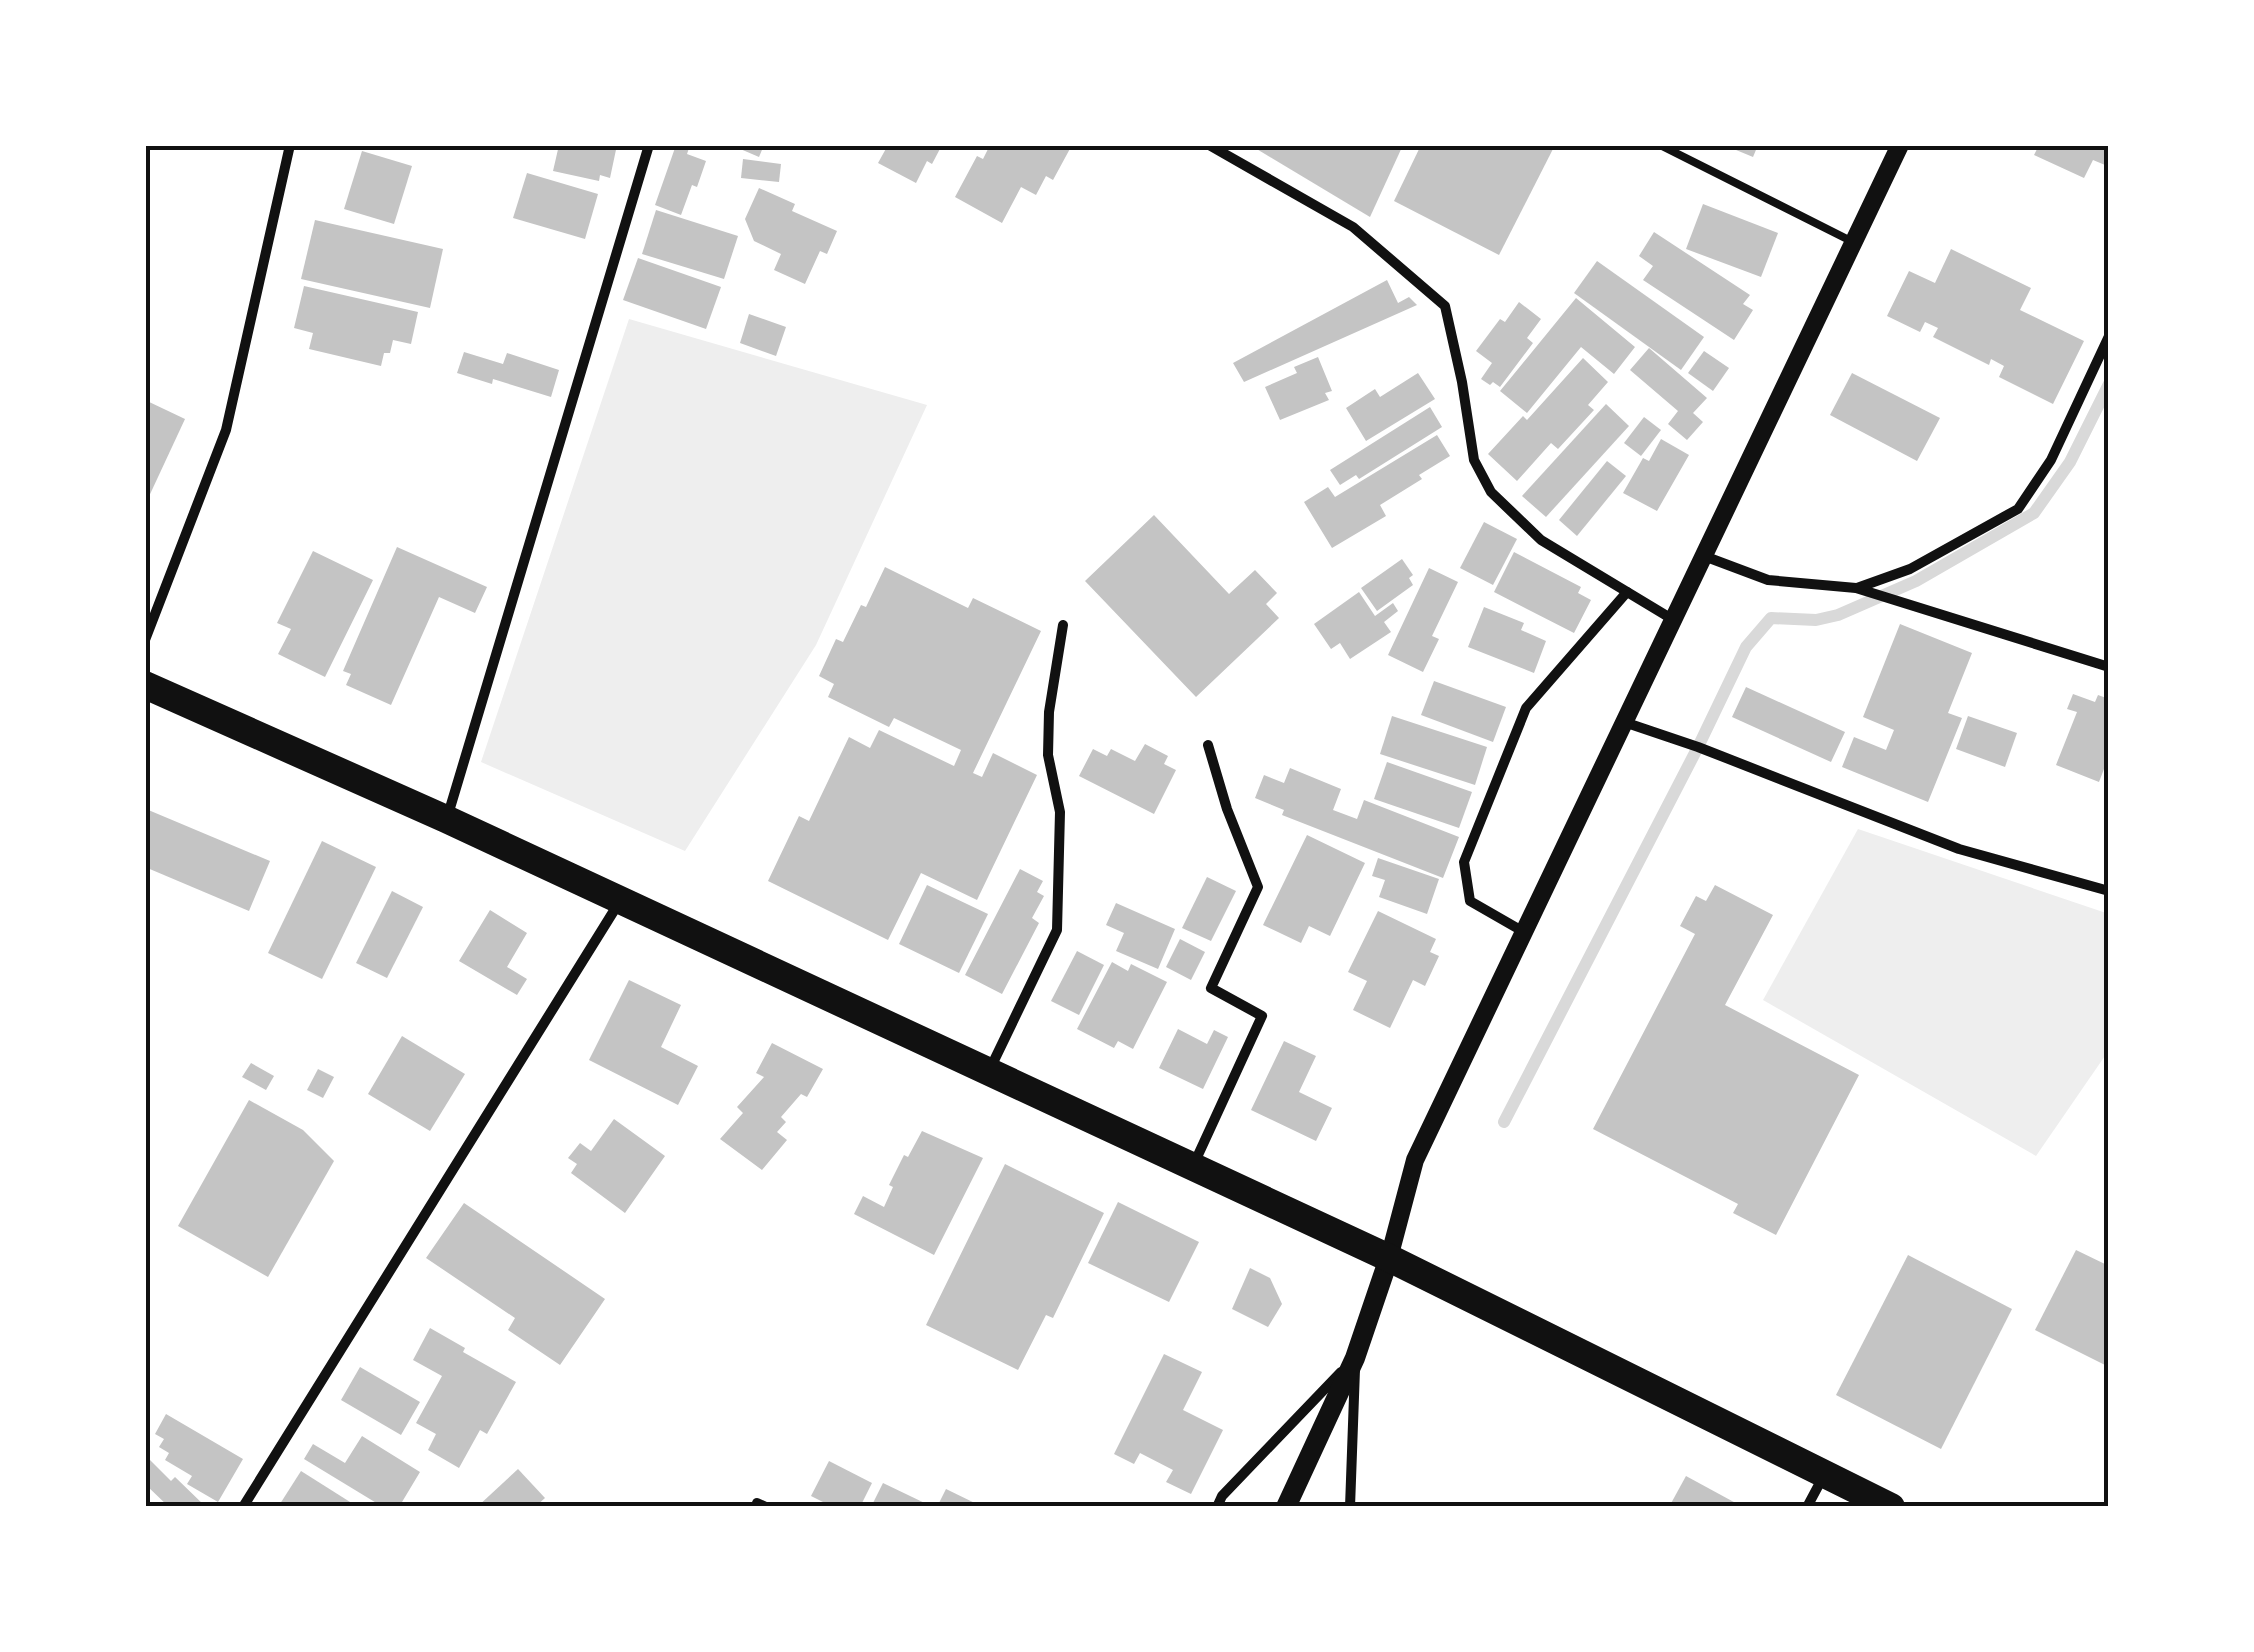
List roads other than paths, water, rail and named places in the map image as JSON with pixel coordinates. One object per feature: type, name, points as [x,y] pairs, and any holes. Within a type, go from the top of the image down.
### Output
[{"type":"highway","points":[[145,685],[446,819],[1389,1258],[1891,1507]]},
{"type":"main road","points":[[1286,1507],[1355,1358],[1389,1258]]},
{"type":"street","points":[[145,640],[226,430],[290,145]]},
{"type":"street","points":[[446,819],[649,145]]},
{"type":"street","points":[[1209,145],[1353,227],[1445,306],[1474,460],[1491,492],[1541,540],[1672,619]]},
{"type":"street","points":[[1389,1258],[1415,1160],[1900,145]]},
{"type":"street","points":[[1856,588],[1910,568],[2018,509],[2052,460],[2109,336]]},
{"type":"street","points":[[1704,556],[1768,580],[1856,588],[2109,667]]},
{"type":"street","points":[[1524,932],[1470,901],[1464,862],[1526,708],[1627,592]]},
{"type":"street","points":[[989,1072],[1057,930],[1060,812],[1048,755],[1049,712],[1062,625]]},
{"type":"street","points":[[1623,722],[1698,747],[1959,849],[2109,891]]},
{"type":"street","points":[[1192,1167],[1262,1016],[1211,988],[1258,887],[1227,808],[1208,744]]},
{"type":"street","points":[[243,1507],[620,900]]},
{"type":"street","points":[[1217,1507],[1222,1496],[1355,1358]]},
{"type":"street","points":[[1350,1507],[1355,1358]]},
{"type":"street","points":[[1807,1507],[1825,1474]]},
{"type":"lane","points":[[1660,145],[1854,242]]},
{"type":"waterway","points":[[1504,1122],[1746,647],[1771,618],[1816,620],[1838,615],[1916,581],[2034,513],[2070,462],[2109,384]]}]
